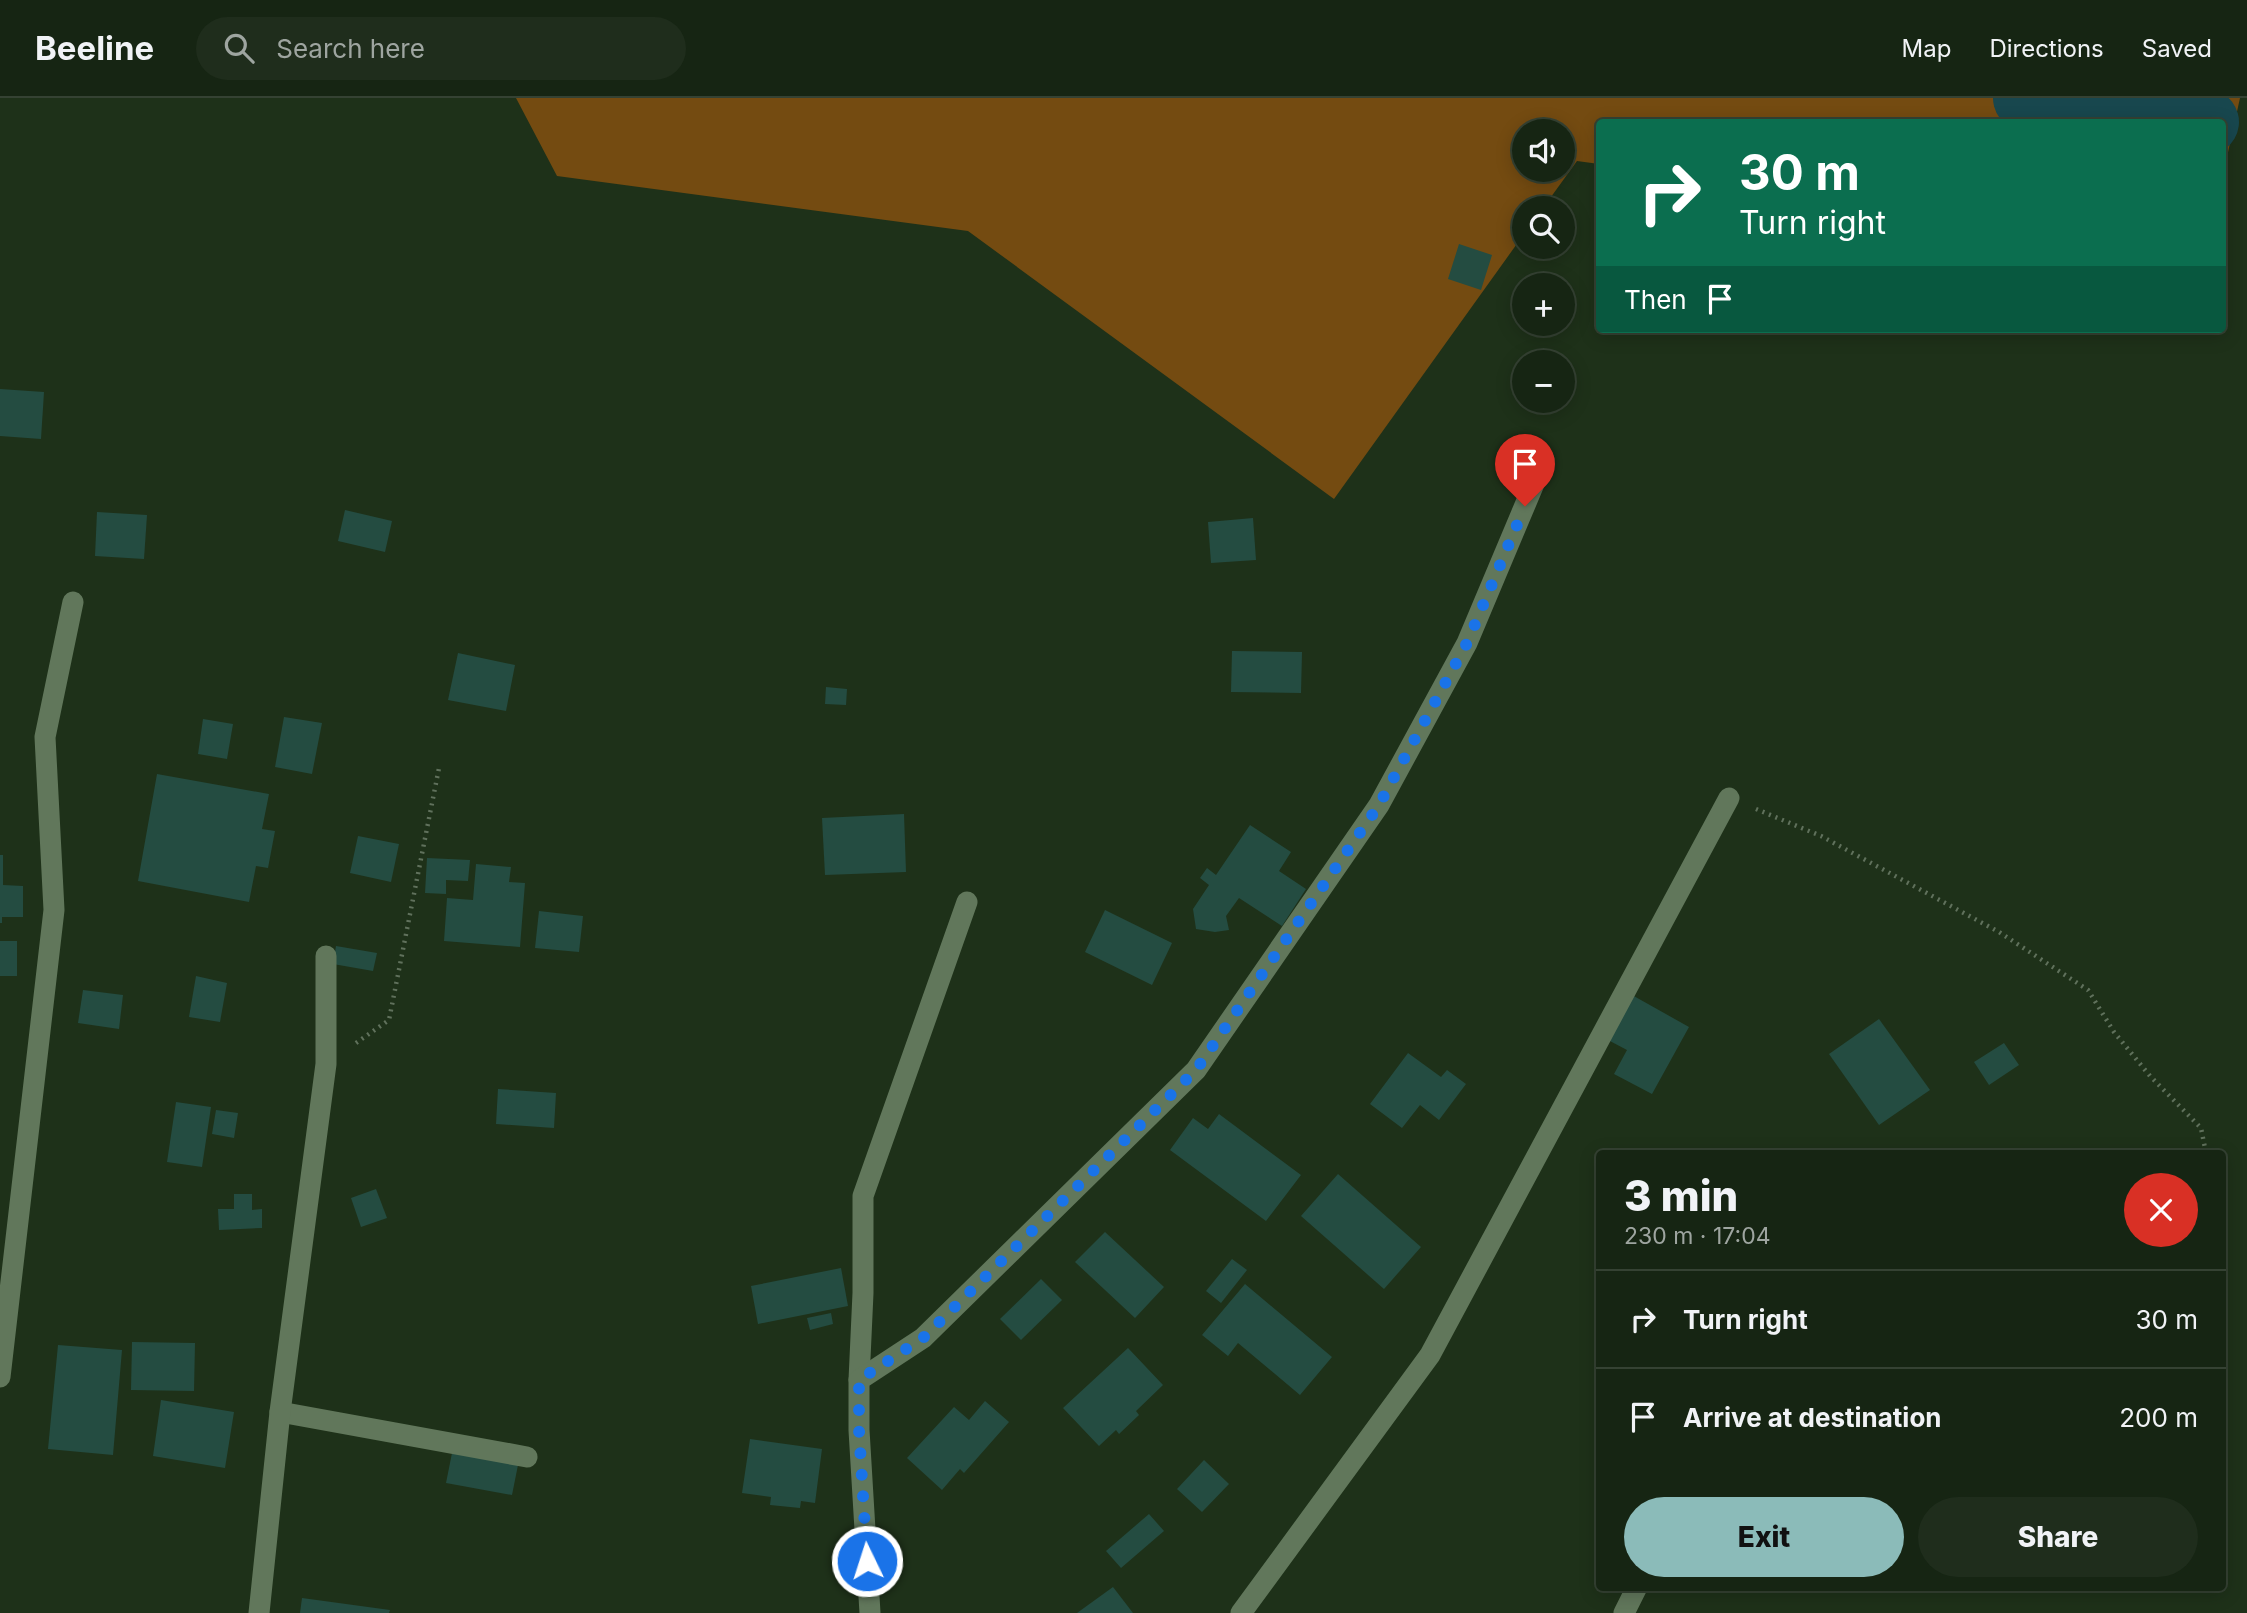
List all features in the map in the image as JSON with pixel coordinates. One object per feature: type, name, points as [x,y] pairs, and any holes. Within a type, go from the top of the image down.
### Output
[{"type":"street","points":[[859,1380],[923,1338],[1196,1070],[1379,805],[1467,643],[1544,460]]},
{"type":"street","points":[[0,1377],[54,910],[46,737],[74,602]]},
{"type":"street","points":[[1241,1613],[1430,1355],[1729,798]]},
{"type":"street","points":[[870,1613],[859,1430],[863,1196],[967,902]]},
{"type":"street","points":[[259,1613],[280,1412],[326,1064],[326,956]]},
{"type":"street","points":[[280,1412],[527,1457]]},
{"type":"street","points":[[1624,1613],[1635,1591]]},
{"type":"path","points":[[326,1064],[389,1020],[439,768]]},
{"type":"path","points":[[1729,798],[1821,836],[1999,932],[2088,990],[2114,1032],[2150,1076],[2201,1128],[2205,1150]]},
{"type":"shaded area","points":[[516,98],[2240,98],[2226,161],[2226,119],[1596,119],[1596,164],[1577,161],[1575,164],[1575,119],[1512,119],[1512,182],[1562,182],[1552,196],[1512,196],[1512,251],[1334,499],[968,231],[557,176]]},
{"type":"building","points":[[1459,244],[1492,255],[1481,290],[1448,279]]},
{"type":"building","points":[[0,389],[44,392],[41,439],[0,436]]},
{"type":"building","points":[[345,510],[392,521],[385,552],[338,541]]},
{"type":"building","points":[[97,512],[147,515],[144,559],[95,556]]},
{"type":"building","points":[[1253,518],[1256,560],[1211,563],[1208,522]]},
{"type":"building","points":[[1232,651],[1302,652],[1301,693],[1231,692]]},
{"type":"building","points":[[458,653],[515,665],[506,711],[448,700]]},
{"type":"building","points":[[826,687],[847,689],[846,705],[825,704]]},
{"type":"building","points":[[284,717],[322,723],[312,774],[275,767]]},
{"type":"building","points":[[203,719],[233,724],[227,759],[198,754]]},
{"type":"building","points":[[157,774],[269,794],[262,829],[275,831],[268,868],[256,866],[249,902],[138,881]]},
{"type":"building","points":[[904,814],[906,872],[825,875],[822,818]]},
{"type":"building","points":[[1250,825],[1291,852],[1279,871],[1306,889],[1282,926],[1239,898],[1226,916],[1229,930],[1215,932],[1196,929],[1193,909],[1209,885],[1200,878],[1207,868],[1216,875]]},
{"type":"building","points":[[358,836],[399,844],[391,882],[350,873]]},
{"type":"building","points":[[0,855],[3,855],[3,885],[23,886],[23,917],[2,917],[2,923],[0,923]]},
{"type":"building","points":[[427,858],[470,860],[468,881],[446,880],[446,894],[425,893]]},
{"type":"building","points":[[476,864],[511,867],[509,882],[525,883],[520,947],[444,941],[447,898],[473,900]]},
{"type":"building","points":[[1105,910],[1172,943],[1152,985],[1085,952]]},
{"type":"building","points":[[539,911],[583,916],[579,952],[535,948]]},
{"type":"building","points":[[0,941],[17,941],[17,976],[0,976]]},
{"type":"building","points":[[336,946],[377,953],[373,971],[333,964]]},
{"type":"building","points":[[196,976],[227,983],[220,1022],[189,1017]]},
{"type":"building","points":[[83,990],[123,995],[119,1029],[78,1023]]},
{"type":"building","points":[[1632,995],[1689,1027],[1652,1094],[1614,1074],[1627,1050],[1608,1040]]},
{"type":"building","points":[[1879,1019],[1930,1090],[1879,1125],[1829,1054]]},
{"type":"building","points":[[2004,1043],[2019,1065],[1989,1085],[1974,1062]]},
{"type":"building","points":[[1408,1053],[1441,1077],[1447,1070],[1466,1084],[1439,1120],[1420,1105],[1402,1128],[1370,1104]]},
{"type":"building","points":[[498,1089],[556,1093],[554,1128],[496,1124]]},
{"type":"building","points":[[176,1102],[211,1107],[202,1167],[167,1162]]},
{"type":"building","points":[[216,1110],[238,1113],[234,1138],[212,1134]]},
{"type":"building","points":[[1219,1114],[1301,1175],[1266,1221],[1170,1150],[1193,1118],[1208,1129]]},
{"type":"building","points":[[1338,1174],[1421,1247],[1384,1289],[1301,1216]]},
{"type":"building","points":[[376,1189],[387,1218],[361,1227],[351,1198]]},
{"type":"building","points":[[234,1194],[252,1194],[252,1210],[262,1209],[262,1228],[219,1230],[218,1209],[234,1209]]},
{"type":"building","points":[[1105,1232],[1164,1287],[1135,1318],[1075,1262]]},
{"type":"building","points":[[1232,1259],[1247,1270],[1221,1303],[1206,1291]]},
{"type":"building","points":[[841,1268],[848,1306],[758,1324],[751,1286]]},
{"type":"building","points":[[1041,1279],[1062,1300],[1021,1340],[1000,1319]]},
{"type":"building","points":[[1245,1284],[1332,1357],[1300,1395],[1238,1343],[1228,1356],[1202,1335]]},
{"type":"building","points":[[831,1313],[833,1324],[810,1330],[807,1318]]},
{"type":"building","points":[[132,1342],[195,1343],[194,1391],[131,1390]]},
{"type":"building","points":[[58,1345],[122,1350],[113,1455],[48,1449]]},
{"type":"building","points":[[1128,1348],[1163,1385],[1136,1411],[1139,1415],[1119,1434],[1116,1430],[1099,1446],[1063,1408]]},
{"type":"building","points":[[161,1400],[234,1412],[225,1468],[153,1456]]},
{"type":"building","points":[[985,1401],[1009,1422],[964,1473],[960,1469],[942,1490],[907,1458],[954,1407],[969,1420]]},
{"type":"building","points":[[750,1439],[822,1449],[815,1503],[801,1501],[800,1508],[770,1505],[771,1497],[742,1493]]},
{"type":"building","points":[[452,1453],[518,1465],[512,1495],[446,1483]]},
{"type":"building","points":[[1204,1460],[1229,1484],[1202,1512],[1177,1489]]},
{"type":"building","points":[[1149,1514],[1164,1531],[1121,1568],[1106,1551]]},
{"type":"building","points":[[1113,1587],[1133,1613],[1077,1613]]},
{"type":"building","points":[[302,1598],[390,1610],[389,1613],[300,1613]]},
{"type":"waterway","points":[[2026,98],[2184,119]]},
{"type":"route","points":[[867,1561],[859,1430],[859,1380],[923,1338],[1196,1070],[1379,805],[1467,643],[1525,506]]}]
